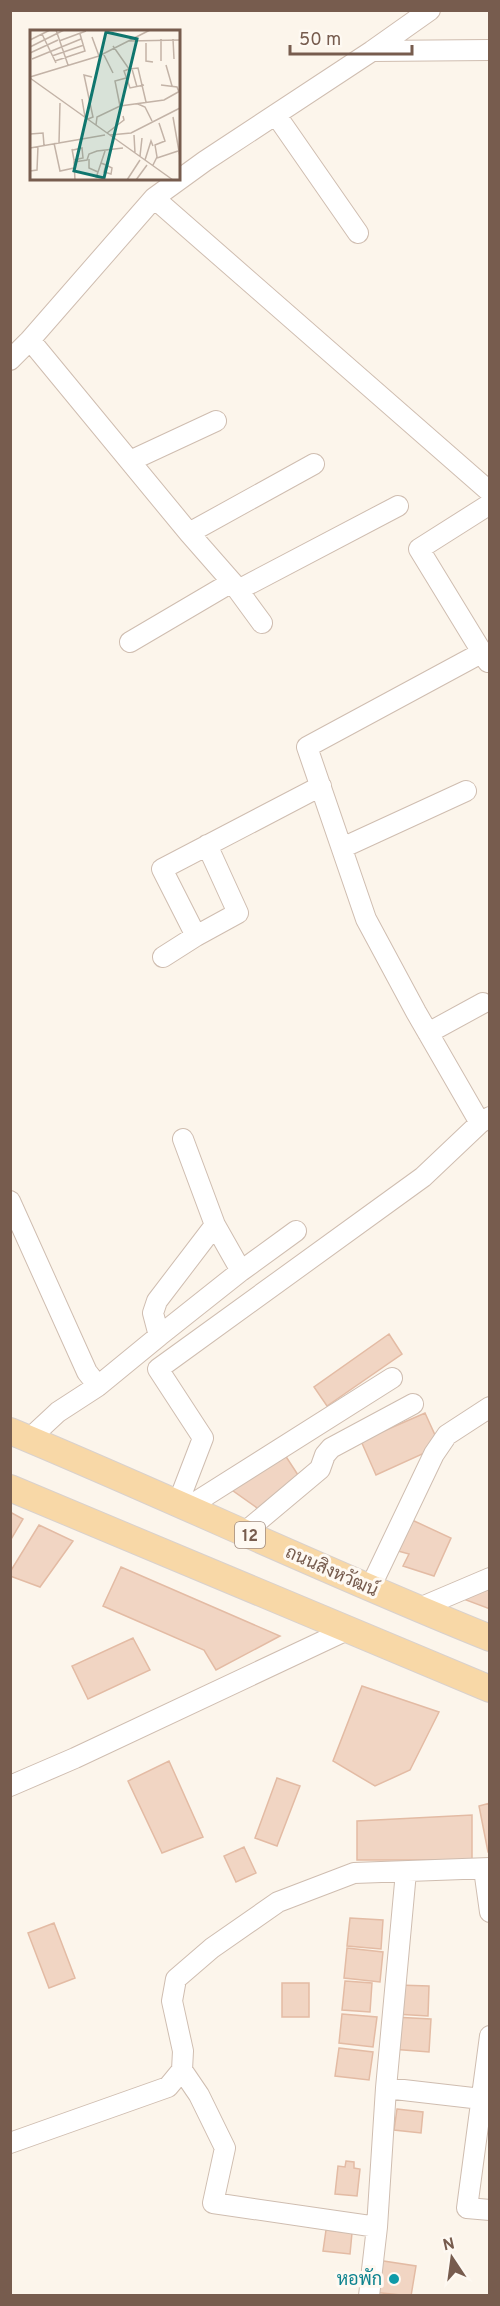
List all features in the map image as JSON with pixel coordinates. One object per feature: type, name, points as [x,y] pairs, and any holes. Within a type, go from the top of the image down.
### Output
[{"type":"main road","name":"ถนนสิงหวัฒน์","points":[[20,1435],[417,1609],[489,1638]]},
{"type":"main road","points":[[10,1488],[489,1689]]},
{"type":"street","points":[[180,179],[430,10]]},
{"type":"street","points":[[372,51],[489,50]]},
{"type":"street","points":[[276,115],[358,232]]},
{"type":"street","points":[[10,360],[154,198],[179,180]]},
{"type":"street","points":[[154,198],[489,492]]},
{"type":"street","points":[[30,340],[235,586],[262,623]]},
{"type":"street","points":[[130,461],[216,421]]},
{"type":"street","points":[[189,533],[314,464]]},
{"type":"street","points":[[183,1505],[203,1438],[158,1369],[423,1176],[485,1120],[428,1033],[366,919],[307,747],[486,658],[419,549],[489,504]]},
{"type":"street","points":[[130,642],[235,586],[398,506]]},
{"type":"street","points":[[196,936],[162,869],[321,786]]},
{"type":"street","points":[[342,848],[466,791]]},
{"type":"street","points":[[163,957],[238,913],[207,845]]},
{"type":"street","points":[[428,1033],[483,1003]]},
{"type":"street","points":[[183,1139],[215,1226],[240,1271]]},
{"type":"street","points":[[10,1201],[87,1372],[98,1386]]},
{"type":"street","points":[[159,1335],[153,1321],[157,1301],[215,1226]]},
{"type":"street","points":[[20,1435],[98,1386],[240,1271],[296,1232]]},
{"type":"street","points":[[183,1505],[392,1378]]},
{"type":"street","points":[[245,1532],[320,1469],[325,1455],[331,1448],[413,1404]]},
{"type":"street","points":[[370,1588],[434,1454],[447,1435],[489,1407]]},
{"type":"street","points":[[417,1609],[489,1578]]},
{"type":"street","points":[[10,1786],[75,1758],[347,1630]]},
{"type":"street","points":[[10,2143],[168,2087],[182,2070],[183,2051],[172,2001],[176,1979],[212,1948],[278,1902],[354,1873],[487,1868],[489,1912]]},
{"type":"street","points":[[369,2295],[377,2227],[386,2088],[406,1872]]},
{"type":"street","points":[[489,2036],[485,2100],[466,2208],[489,2210]]},
{"type":"street","points":[[182,2070],[199,2095],[225,2148],[213,2203],[377,2227]]},
{"type":"street","points":[[386,2088],[485,2100]]},
{"type":"building","points":[[389,1334],[402,1354],[327,1406],[314,1387]]},
{"type":"building","points":[[425,1413],[440,1446],[376,1475],[361,1441]]},
{"type":"building","points":[[283,1452],[302,1481],[260,1510],[229,1488]]},
{"type":"building","points":[[10,1512],[23,1519],[10,1541]]},
{"type":"building","points":[[412,1520],[451,1538],[434,1576],[403,1566],[409,1554],[398,1551]]},
{"type":"building","points":[[39,1525],[73,1541],[40,1587],[10,1576],[10,1572]]},
{"type":"building","points":[[121,1567],[280,1636],[216,1670],[204,1650],[103,1606]]},
{"type":"building","points":[[490,1589],[490,1609],[466,1600],[469,1596]]},
{"type":"building","points":[[133,1638],[150,1670],[88,1699],[72,1666]]},
{"type":"building","points":[[362,1686],[439,1712],[410,1770],[375,1786],[333,1761]]},
{"type":"building","points":[[169,1761],[203,1837],[162,1853],[128,1781]]},
{"type":"building","points":[[277,1778],[300,1786],[277,1846],[255,1838]]},
{"type":"building","points":[[490,1803],[490,1852],[488,1852],[479,1806]]},
{"type":"building","points":[[472,1815],[472,1860],[357,1860],[357,1821]]},
{"type":"building","points":[[244,1847],[256,1873],[236,1882],[224,1856]]},
{"type":"building","points":[[350,1918],[383,1920],[381,1949],[347,1946]]},
{"type":"building","points":[[54,1923],[75,1978],[49,1988],[28,1933]]},
{"type":"building","points":[[347,1948],[383,1952],[380,1982],[344,1978]]},
{"type":"building","points":[[345,1981],[372,1983],[370,2012],[342,2010]]},
{"type":"building","points":[[282,1983],[309,1983],[309,2017],[282,2017]]},
{"type":"building","points":[[397,1985],[429,1986],[428,2016],[395,2014]]},
{"type":"building","points":[[342,2014],[377,2017],[373,2047],[339,2043]]},
{"type":"building","points":[[393,2017],[431,2019],[429,2052],[391,2049]]},
{"type":"building","points":[[339,2048],[373,2052],[369,2080],[335,2076]]},
{"type":"building","points":[[397,2109],[423,2112],[421,2133],[394,2130]]},
{"type":"building","points":[[346,2161],[354,2162],[354,2168],[360,2169],[357,2196],[335,2194],[338,2166],[345,2167]]},
{"type":"building","points":[[326,2230],[352,2233],[350,2254],[323,2251]]},
{"type":"building","name":"หอพัก","points":[[377,2260],[416,2266],[411,2296],[372,2292]]},
{"type":"place","name":"หอพัก","points":[[394,2279]]}]
